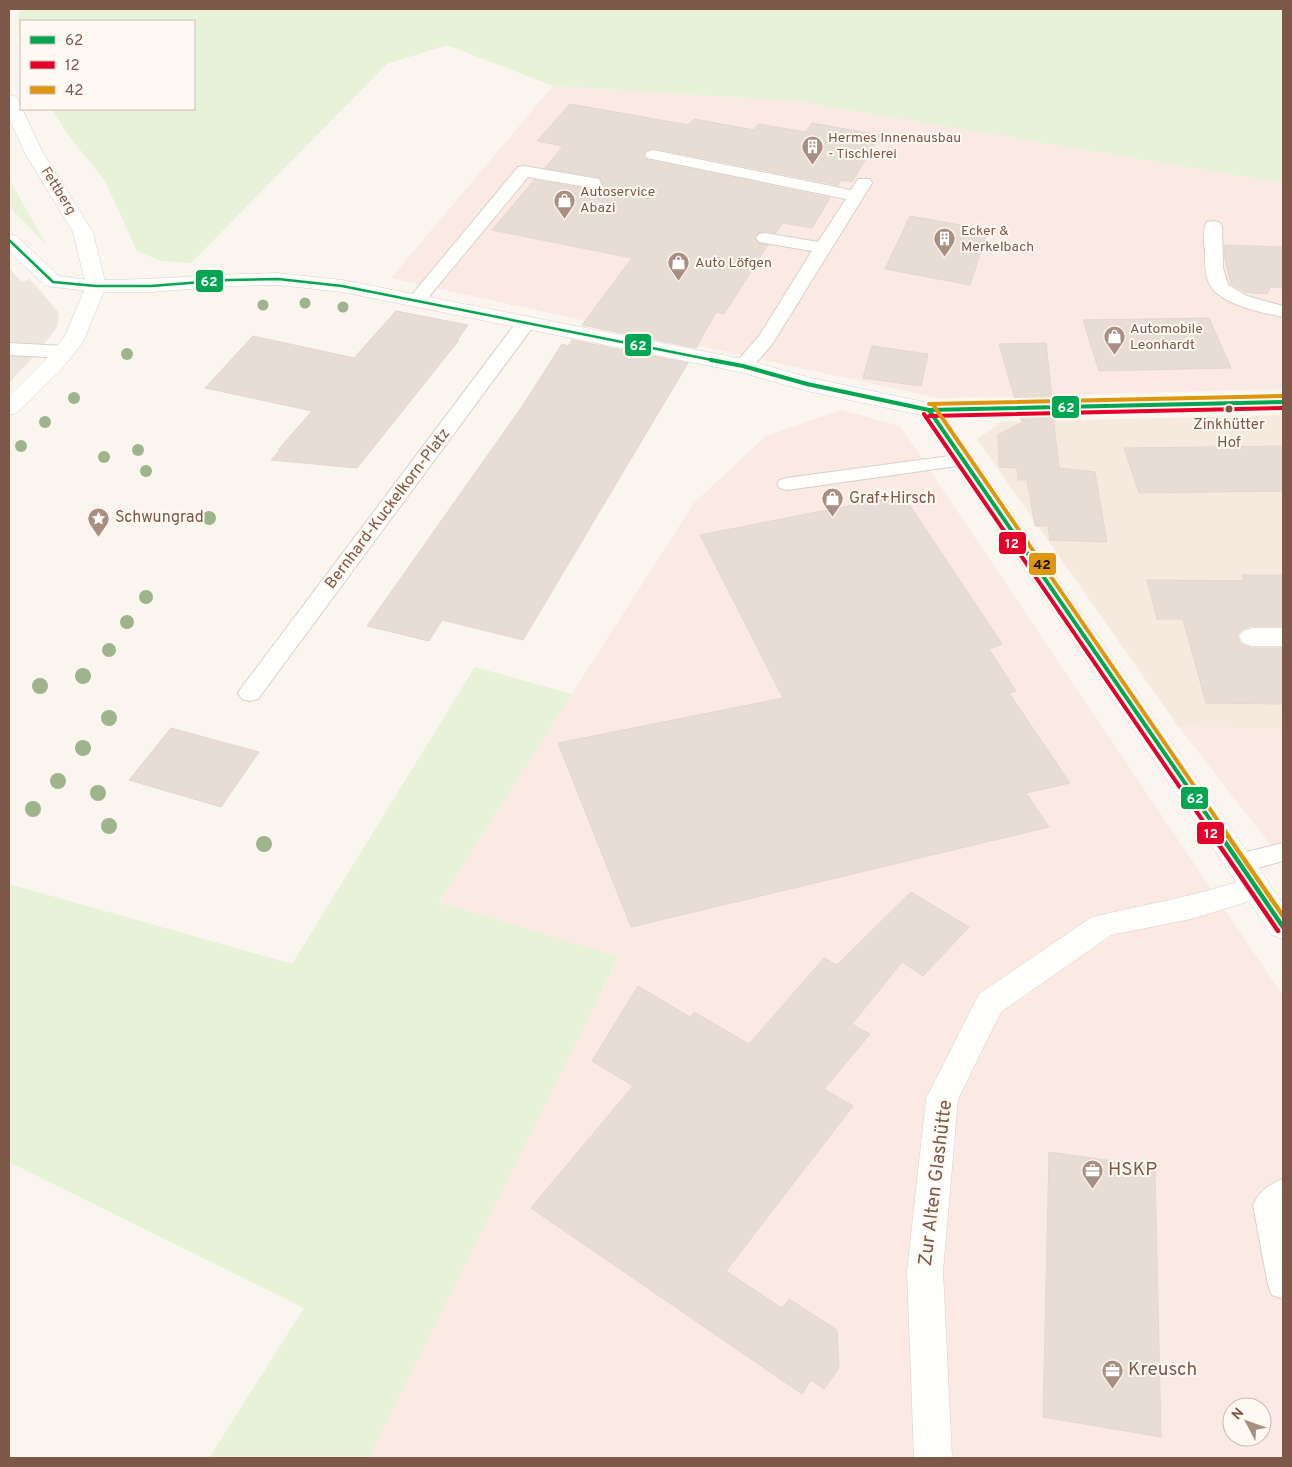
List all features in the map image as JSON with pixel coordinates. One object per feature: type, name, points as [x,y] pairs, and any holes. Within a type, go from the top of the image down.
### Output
[{"type":"street","name":"Fettberg","points":[[9,100],[34,153],[83,232],[96,286]]},
{"type":"street","points":[[9,240],[53,282],[96,286],[151,286],[228,280],[278,279],[342,286],[743,366],[807,384],[929,410],[1283,402]]},
{"type":"street","points":[[9,408],[64,352],[75,337],[96,286]]},
{"type":"street","points":[[929,410],[1283,927]]},
{"type":"street","points":[[1252,637],[1283,637]]},
{"type":"street","name":"Zur Alten Glashütte","points":[[933,1458],[925,1272],[942,1100],[990,1003],[1103,925],[1191,906],[1247,876]]},
{"type":"lane","points":[[653,155],[860,189],[766,340],[743,366]]},
{"type":"lane","points":[[416,301],[524,171],[592,183]]},
{"type":"lane","points":[[1213,226],[1215,276],[1221,288],[1240,299],[1283,312]]},
{"type":"lane","points":[[765,238],[824,248]]},
{"type":"lane","name":"Bernhard-Kuckelkorn-Platz","points":[[250,693],[525,324]]},
{"type":"lane","points":[[9,349],[64,352]]},
{"type":"lane","points":[[787,484],[964,460]]},
{"type":"lane","points":[[1247,876],[1283,852]]},
{"type":"lane","points":[[1283,1192],[1268,1205],[1283,1285]]},
{"type":"shaded area","points":[[553,86],[791,101],[1283,183],[1283,389],[937,398],[391,278]]},
{"type":"shaded area","points":[[9,268],[22,282],[30,279],[59,313],[57,327],[38,352],[9,383]]},
{"type":"shaded area","points":[[841,410],[900,426],[1283,996],[1283,1458],[369,1458],[619,958],[439,902],[694,503],[766,436]]},
{"type":"shaded area","points":[[1283,415],[1283,730],[1178,726],[977,439],[1001,422]]},
{"type":"shaded area","points":[[1178,726],[1283,730],[1283,861]]},
{"type":"green space","points":[[19,9],[1283,9],[1283,183],[792,101],[553,86],[447,45],[387,64],[191,263],[161,261],[137,251],[105,181],[67,133],[53,110],[195,110],[195,20],[20,20],[20,34],[18,27]]},
{"type":"green space","points":[[9,179],[45,243],[45,244],[9,206]]},
{"type":"green space","points":[[475,667],[572,694],[439,902],[619,957],[369,1458],[209,1458],[304,1308],[9,1162],[9,884],[292,964]]},
{"type":"building","points":[[570,104],[689,125],[694,119],[754,130],[758,124],[806,132],[812,123],[880,135],[852,182],[841,180],[838,185],[653,148],[645,151],[643,156],[647,160],[830,198],[812,228],[782,223],[776,233],[765,231],[758,233],[754,238],[758,243],[768,245],[724,314],[716,312],[696,348],[582,325],[632,258],[492,230],[534,180],[593,190],[601,188],[603,182],[599,177],[545,168],[563,146],[537,141]]},
{"type":"building","name":"Ecker & Merkelbach","points":[[910,216],[988,230],[970,285],[885,269]]},
{"type":"building","points":[[1224,245],[1283,247],[1283,288],[1270,287],[1267,294],[1245,292],[1231,284]]},
{"type":"building","points":[[396,311],[468,325],[459,340],[357,468],[271,460],[312,411],[205,388],[253,336],[354,358]]},
{"type":"building","name":"Automobile Leonhardt","points":[[1209,318],[1231,368],[1099,371],[1083,320]]},
{"type":"building","points":[[572,340],[688,363],[523,640],[442,620],[429,641],[367,626],[523,405],[562,344],[568,346]]},
{"type":"building","points":[[1046,343],[1052,398],[1015,399],[999,344]]},
{"type":"building","points":[[872,346],[928,354],[921,386],[863,378]]},
{"type":"building","points":[[1020,416],[1053,416],[1059,468],[1095,472],[1107,542],[1050,540],[1048,526],[1035,526],[1027,480],[1018,480],[1017,468],[999,467],[998,435],[1022,422]]},
{"type":"building","points":[[1283,446],[1283,491],[1139,493],[1124,448]]},
{"type":"building","points":[[903,495],[1002,644],[989,649],[1016,691],[1009,693],[1070,783],[1026,793],[1049,827],[631,927],[558,743],[783,698],[700,535]]},
{"type":"building","points":[[1242,575],[1283,575],[1283,626],[1251,626],[1242,629],[1237,636],[1241,644],[1251,648],[1283,648],[1283,704],[1206,703],[1183,619],[1157,619],[1147,580],[1244,581]]},
{"type":"building","points":[[171,728],[259,752],[221,807],[129,780]]},
{"type":"building","points":[[911,892],[969,927],[923,976],[902,962],[852,1024],[870,1034],[824,1089],[853,1106],[726,1271],[782,1308],[789,1299],[837,1330],[839,1368],[824,1389],[811,1380],[802,1394],[531,1208],[633,1086],[592,1061],[638,986],[690,1017],[694,1012],[749,1044],[824,958],[837,965]]},
{"type":"building","points":[[1049,1152],[1155,1167],[1161,1437],[1043,1417]]},
{"type":"transit line","name":"62","points":[[9,240],[53,282],[96,286],[151,286],[228,280],[278,279],[342,286],[743,366],[807,384],[929,410],[1283,402]]},
{"type":"transit line","name":"42","points":[[929,404],[1283,396]]},
{"type":"transit line","name":"42","points":[[934,406],[1283,916]]},
{"type":"transit line","name":"12","points":[[929,416],[1283,408]]},
{"type":"transit line","name":"62","points":[[929,410],[1283,927]]},
{"type":"transit line","name":"12","points":[[924,414],[1278,931]]},
{"type":"place","name":"Hermes Innenausbau - Tischlerei","points":[[812,165]]},
{"type":"place","name":"Autoservice Abazi","points":[[564,219]]},
{"type":"place","name":"Ecker & Merkelbach","points":[[945,258]]},
{"type":"place","name":"Auto Löfgen","points":[[679,282]]},
{"type":"place","name":"Automobile Leonhardt","points":[[1114,356]]},
{"type":"place","name":"Zinkhütter Hof","points":[[1229,409]]},
{"type":"place","name":"Graf+Hirsch","points":[[833,518]]},
{"type":"place","name":"Schwungrad","points":[[99,537]]},
{"type":"place","name":"HSKP","points":[[1092,1189]]},
{"type":"place","name":"Kreusch","points":[[1112,1389]]}]
